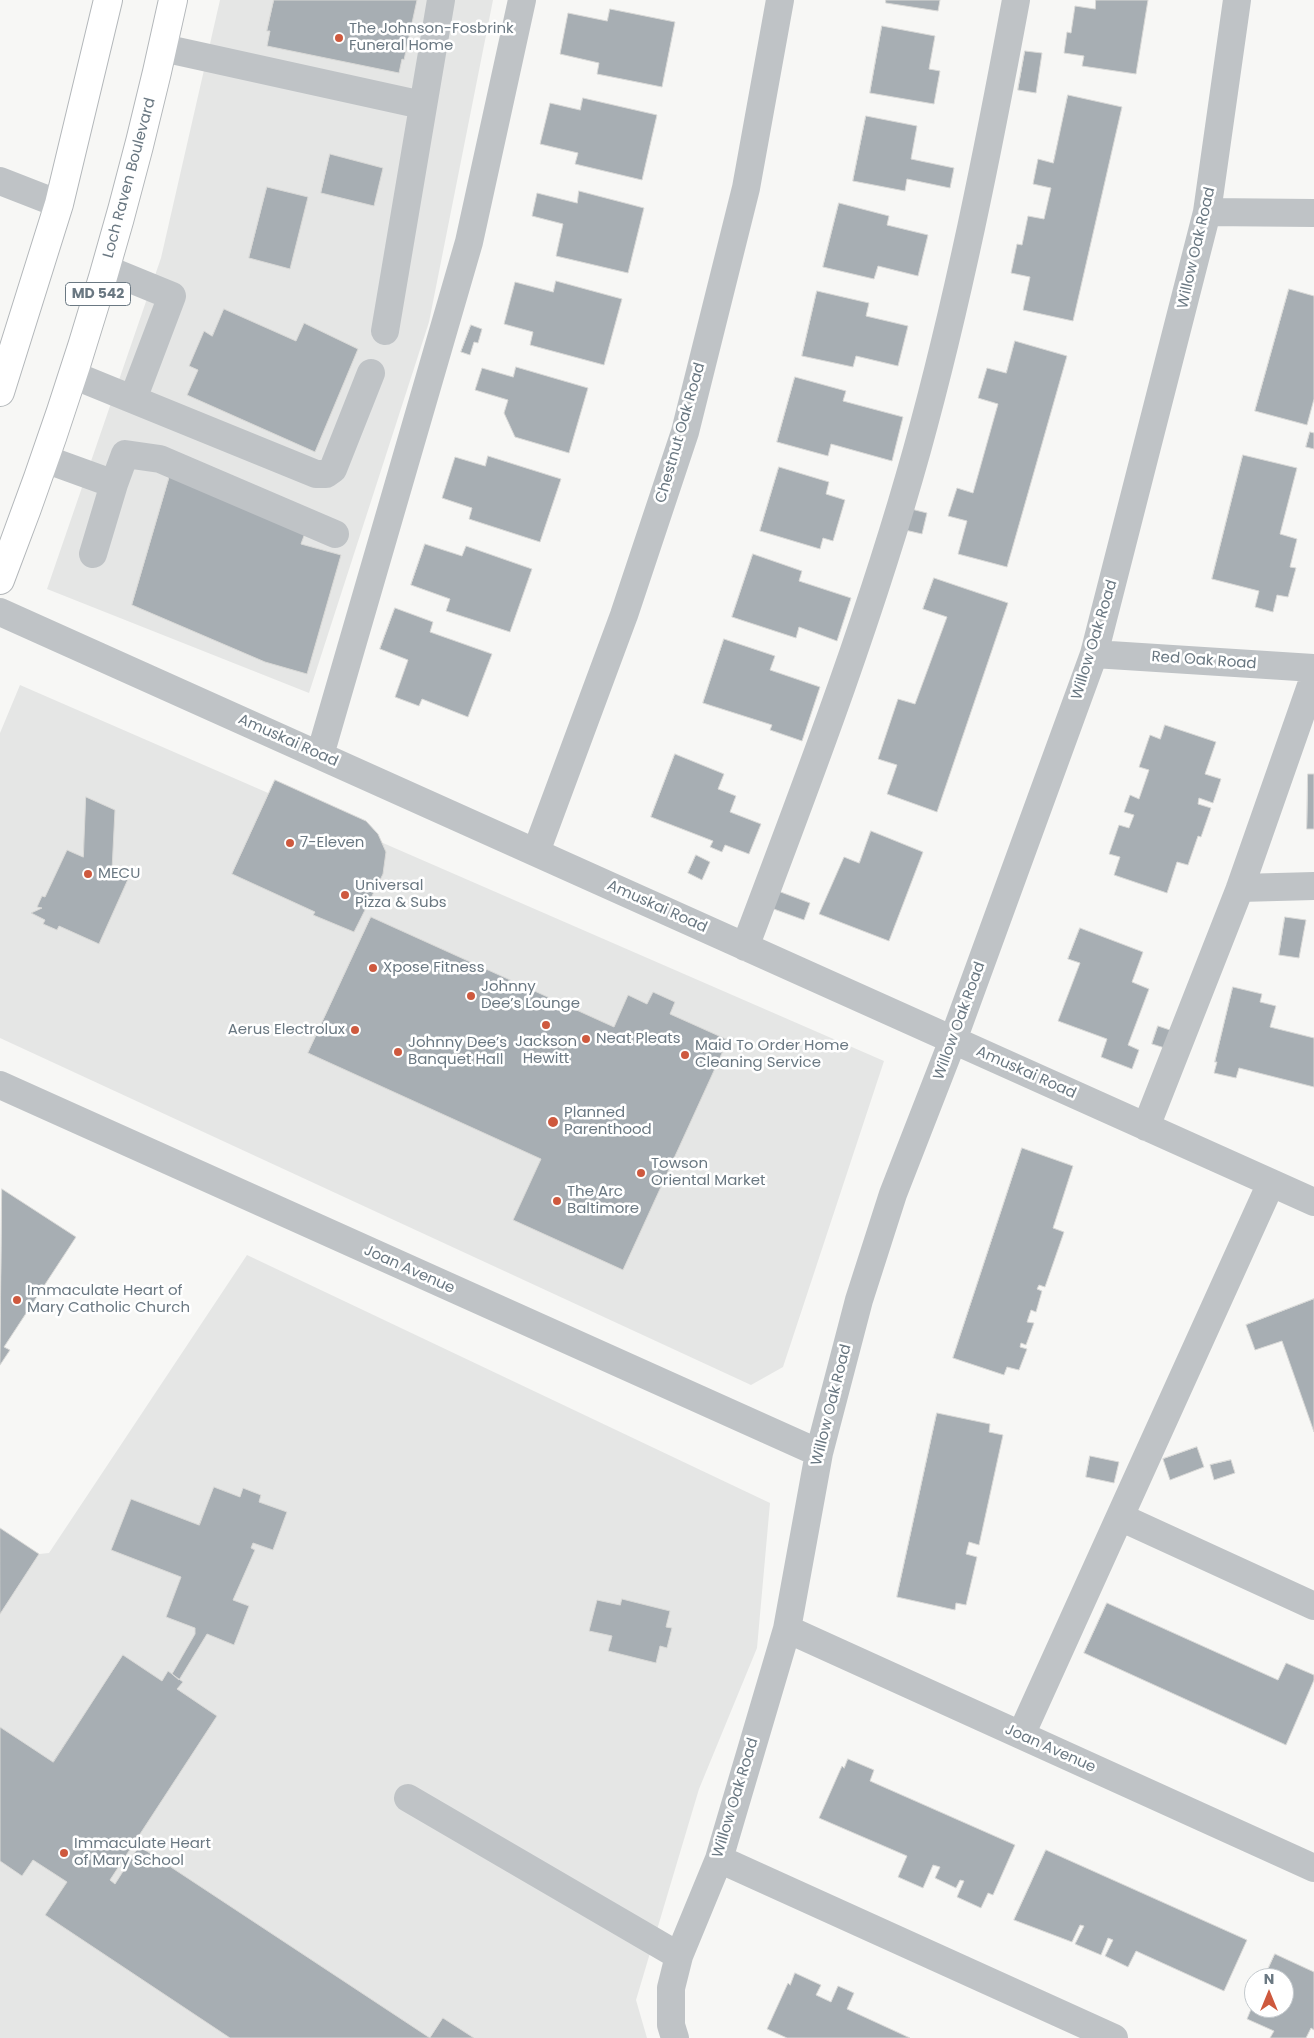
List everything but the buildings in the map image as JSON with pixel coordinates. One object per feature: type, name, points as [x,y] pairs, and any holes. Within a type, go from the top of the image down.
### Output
[{"type":"main road","points":[[0,392],[59,204],[108,0]]},
{"type":"main road","name":"Loch Raven Boulevard","points":[[0,580],[45,459],[106,269],[130,184],[173,0]]},
{"type":"street","points":[[385,331],[441,0]]},
{"type":"street","points":[[320,756],[469,242],[522,0]]},
{"type":"street","name":"Chestnut Oak Road","points":[[536,852],[624,615],[685,432],[746,188],[780,0]]},
{"type":"street","points":[[745,947],[834,709],[871,603],[917,450],[965,256],[1016,0]]},
{"type":"street","name":"Willow Oak Road","points":[[675,2038],[671,2025],[671,1995],[679,1956],[719,1859],[787,1629],[819,1453],[859,1300],[893,1194],[953,1040],[1094,654],[1207,212],[1237,0]]},
{"type":"street","points":[[162,48],[422,105]]},
{"type":"street","points":[[0,181],[59,204]]},
{"type":"street","points":[[1207,212],[1314,213]]},
{"type":"street","points":[[106,269],[172,296],[133,399]]},
{"type":"street","points":[[73,375],[316,474],[326,474],[333,469],[370,373]]},
{"type":"street","points":[[93,554],[125,454],[160,459],[335,534]]},
{"type":"street","points":[[45,459],[114,484]]},
{"type":"street","name":"Amuskai Road","points":[[0,612],[1314,1202]]},
{"type":"street","name":"Red Oak Road","points":[[1094,654],[1314,668]]},
{"type":"street","points":[[1146,1127],[1240,888],[1314,677]]},
{"type":"street","points":[[1240,888],[1314,886]]},
{"type":"street","name":"Joan Avenue","points":[[0,1085],[819,1453]]},
{"type":"street","points":[[1021,1735],[1271,1183]]},
{"type":"street","points":[[1120,1517],[1314,1606]]},
{"type":"street","name":"Joan Avenue","points":[[787,1629],[1314,1868]]},
{"type":"street","points":[[408,1798],[679,1956]]},
{"type":"street","points":[[719,1859],[1114,2038]]},
{"type":"shaded area","points":[[220,0],[493,0],[429,322],[309,693],[47,589],[161,258]]},
{"type":"shaded area","points":[[20,685],[884,1061],[783,1367],[751,1385],[0,1038],[0,733]]},
{"type":"shaded area","points":[[247,1255],[770,1503],[757,1648],[699,1789],[636,2000],[647,2038],[0,2038],[0,1528],[39,1554],[49,1553]]},
{"type":"place","name":"The Johnson-Fosbrink Funeral Home","points":[[339,38]]},
{"type":"place","name":"7-Eleven","points":[[290,843]]},
{"type":"place","name":"MECU","points":[[88,874]]},
{"type":"place","name":"Universal Pizza & Subs","points":[[345,895]]},
{"type":"place","name":"Xpose Fitness","points":[[373,968]]},
{"type":"place","name":"Johnny Dee’s Lounge","points":[[471,996]]},
{"type":"place","name":"Jackson Hewitt","points":[[546,1025]]},
{"type":"place","name":"Aerus Electrolux","points":[[355,1030]]},
{"type":"place","name":"Neat Pleats","points":[[586,1039]]},
{"type":"place","name":"Johnny Dee’s Banquet Hall","points":[[398,1052]]},
{"type":"place","name":"Maid To Order Home Cleaning Service","points":[[685,1055]]},
{"type":"place","name":"Planned Parenthood","points":[[553,1122]]},
{"type":"place","name":"Towson Oriental Market","points":[[641,1173]]},
{"type":"place","name":"The Arc Baltimore","points":[[557,1201]]},
{"type":"place","name":"Immaculate Heart of Mary Catholic Church","points":[[17,1300]]},
{"type":"place","name":"Immaculate Heart of Mary School","points":[[64,1853]]}]
